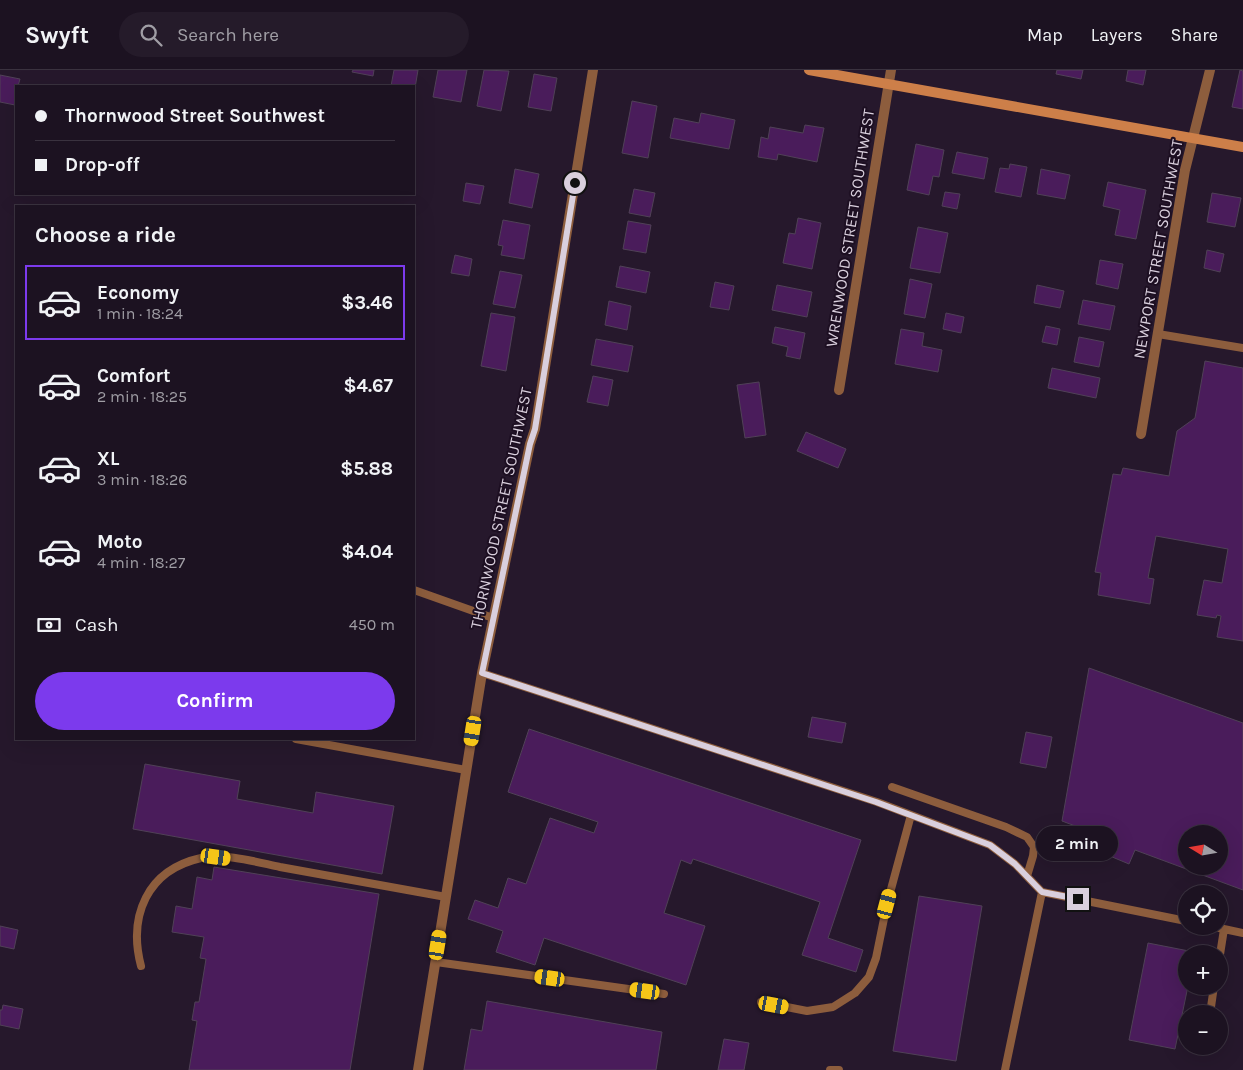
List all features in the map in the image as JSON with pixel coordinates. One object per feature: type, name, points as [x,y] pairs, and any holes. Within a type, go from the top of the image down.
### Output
[{"type":"main road","points":[[809,70],[1243,147]]},
{"type":"street","name":"THORNWOOD STREET SOUTHWEST","points":[[418,1070],[482,673],[530,444],[535,429],[593,70]]},
{"type":"street","name":"WRENWOOD STREET SOUTHWEST","points":[[839,390],[891,70]]},
{"type":"street","name":"NEWPORT STREET SOUTHWEST","points":[[1141,434],[1192,138],[1210,70]]},
{"type":"lane","points":[[1158,334],[1243,348]]},
{"type":"lane","points":[[415,590],[493,618]]},
{"type":"lane","points":[[482,673],[911,815],[990,845],[1027,876],[1042,892],[1178,919]]},
{"type":"lane","points":[[301,740],[466,770]]},
{"type":"lane","points":[[892,787],[1006,827],[1027,837],[1034,847],[1027,876]]},
{"type":"lane","points":[[761,1002],[807,1011],[833,1007],[855,992],[869,977],[876,958],[887,904],[911,815]]},
{"type":"lane","points":[[141,966],[137,950],[137,922],[152,885],[165,874],[201,858],[216,857],[256,863],[446,897]]},
{"type":"lane","points":[[1005,1070],[1042,892]]},
{"type":"lane","points":[[1228,930],[1243,933]]},
{"type":"lane","points":[[436,962],[664,994]]},
{"type":"lane","points":[[830,1070],[839,1070]]},
{"type":"building","points":[[353,70],[374,70],[373,76],[352,72]]},
{"type":"building","points":[[394,70],[418,70],[415,88],[415,85],[391,85]]},
{"type":"building","points":[[438,70],[467,70],[461,102],[433,97]]},
{"type":"building","points":[[484,70],[509,71],[501,111],[477,106]]},
{"type":"building","points":[[1057,70],[1083,70],[1081,79],[1056,74]]},
{"type":"building","points":[[1128,70],[1146,70],[1143,85],[1126,81]]},
{"type":"building","points":[[1240,70],[1243,71],[1243,109],[1232,107]]},
{"type":"building","points":[[534,74],[557,78],[551,111],[528,107]]},
{"type":"building","points":[[0,75],[20,79],[18,85],[15,85],[15,105],[0,102]]},
{"type":"building","points":[[632,101],[657,106],[648,158],[622,153]]},
{"type":"building","points":[[701,113],[735,120],[729,149],[670,138],[674,118],[699,123]]},
{"type":"building","points":[[805,125],[824,128],[817,162],[778,154],[777,160],[758,157],[761,137],[768,139],[770,127],[803,133]]},
{"type":"building","points":[[916,144],[944,150],[939,177],[933,176],[929,195],[907,190]]},
{"type":"building","points":[[957,152],[988,158],[984,179],[952,173]]},
{"type":"building","points":[[1010,164],[1027,167],[1021,197],[995,192],[1000,168],[1009,169]]},
{"type":"building","points":[[515,169],[539,174],[532,208],[509,203]]},
{"type":"building","points":[[1041,169],[1070,175],[1065,199],[1037,194]]},
{"type":"building","points":[[1108,182],[1146,190],[1136,239],[1115,235],[1120,210],[1103,206]]},
{"type":"building","points":[[466,183],[484,186],[480,204],[463,201]]},
{"type":"building","points":[[634,189],[655,193],[650,217],[629,213]]},
{"type":"building","points":[[945,192],[960,194],[957,209],[942,206]]},
{"type":"building","points":[[1212,193],[1241,198],[1235,227],[1207,222]]},
{"type":"building","points":[[798,218],[821,223],[812,269],[783,263],[789,233],[795,234]]},
{"type":"building","points":[[503,220],[530,225],[524,259],[501,255],[503,246],[498,245]]},
{"type":"building","points":[[628,221],[651,225],[646,253],[623,249]]},
{"type":"building","points":[[918,227],[948,233],[940,273],[910,268]]},
{"type":"building","points":[[1207,250],[1224,254],[1220,272],[1204,268]]},
{"type":"building","points":[[455,255],[472,259],[469,276],[451,273]]},
{"type":"building","points":[[1100,260],[1123,264],[1118,289],[1096,284]]},
{"type":"building","points":[[620,266],[650,272],[646,293],[616,287]]},
{"type":"building","points":[[500,271],[522,275],[515,308],[493,304]]},
{"type":"building","points":[[910,279],[932,284],[925,318],[904,314]]},
{"type":"building","points":[[715,282],[734,286],[729,310],[710,307]]},
{"type":"building","points":[[777,285],[812,292],[807,317],[772,310]]},
{"type":"building","points":[[1037,285],[1064,291],[1060,308],[1034,303]]},
{"type":"building","points":[[1083,300],[1115,306],[1110,330],[1078,324]]},
{"type":"building","points":[[609,301],[631,306],[627,330],[605,325]]},
{"type":"building","points":[[491,313],[515,317],[506,371],[481,366]]},
{"type":"building","points":[[946,313],[964,317],[961,333],[943,329]]},
{"type":"building","points":[[1046,326],[1060,329],[1057,345],[1042,342]]},
{"type":"building","points":[[775,327],[805,333],[800,359],[786,356],[788,347],[772,343]]},
{"type":"building","points":[[901,329],[924,333],[922,346],[942,350],[938,372],[895,364]]},
{"type":"building","points":[[1079,337],[1104,342],[1099,367],[1074,362]]},
{"type":"building","points":[[596,339],[633,346],[628,372],[591,365]]},
{"type":"building","points":[[1205,361],[1243,368],[1243,641],[1217,637],[1221,616],[1217,615],[1216,618],[1197,615],[1204,580],[1222,583],[1228,549],[1156,536],[1148,578],[1154,579],[1150,604],[1098,595],[1101,573],[1095,572],[1113,474],[1121,475],[1123,468],[1169,476],[1177,431],[1195,418]]},
{"type":"building","points":[[1052,368],[1100,378],[1096,398],[1048,388]]},
{"type":"building","points":[[593,376],[613,380],[608,406],[587,402]]},
{"type":"building","points":[[759,382],[766,435],[745,438],[737,385]]},
{"type":"building","points":[[806,432],[846,449],[838,468],[797,451]]},
{"type":"building","points":[[1089,668],[1243,723],[1243,890],[1202,875],[1228,875],[1228,825],[1178,825],[1178,866],[1135,850],[1129,864],[1074,841],[1078,827],[1062,821]]},
{"type":"building","points":[[812,717],[846,723],[842,743],[808,737]]},
{"type":"building","points":[[529,729],[861,840],[828,938],[863,950],[856,972],[802,955],[820,902],[693,859],[691,864],[681,860],[664,913],[705,926],[686,985],[544,938],[535,965],[496,952],[503,931],[468,919],[475,900],[498,908],[508,878],[526,884],[550,818],[594,833],[598,822],[508,792]]},
{"type":"building","points":[[1026,732],[1052,737],[1046,768],[1020,763]]},
{"type":"building","points":[[145,764],[240,781],[237,799],[313,813],[316,792],[394,806],[382,874],[133,829]]},
{"type":"building","points":[[214,867],[379,894],[350,1070],[189,1070],[197,1021],[192,1020],[195,1002],[199,1002],[206,959],[200,958],[204,937],[172,932],[176,906],[192,909],[197,877],[212,880]]},
{"type":"building","points":[[919,896],[982,906],[956,1061],[893,1051]]},
{"type":"building","points":[[0,926],[18,930],[14,949],[0,946]]},
{"type":"building","points":[[1148,943],[1178,949],[1178,995],[1186,995],[1184,1005],[1178,1005],[1178,1034],[1175,1049],[1129,1040]]},
{"type":"building","points":[[487,1001],[662,1032],[656,1070],[464,1070],[471,1029],[482,1031]]},
{"type":"building","points":[[3,1005],[23,1009],[19,1029],[0,1025],[0,1010],[2,1010]]},
{"type":"building","points":[[724,1039],[749,1043],[744,1070],[718,1070]]},
{"type":"route","points":[[575,183],[535,429],[530,444],[482,673],[876,802],[990,845],[1015,864],[1042,892],[1078,899]]}]
